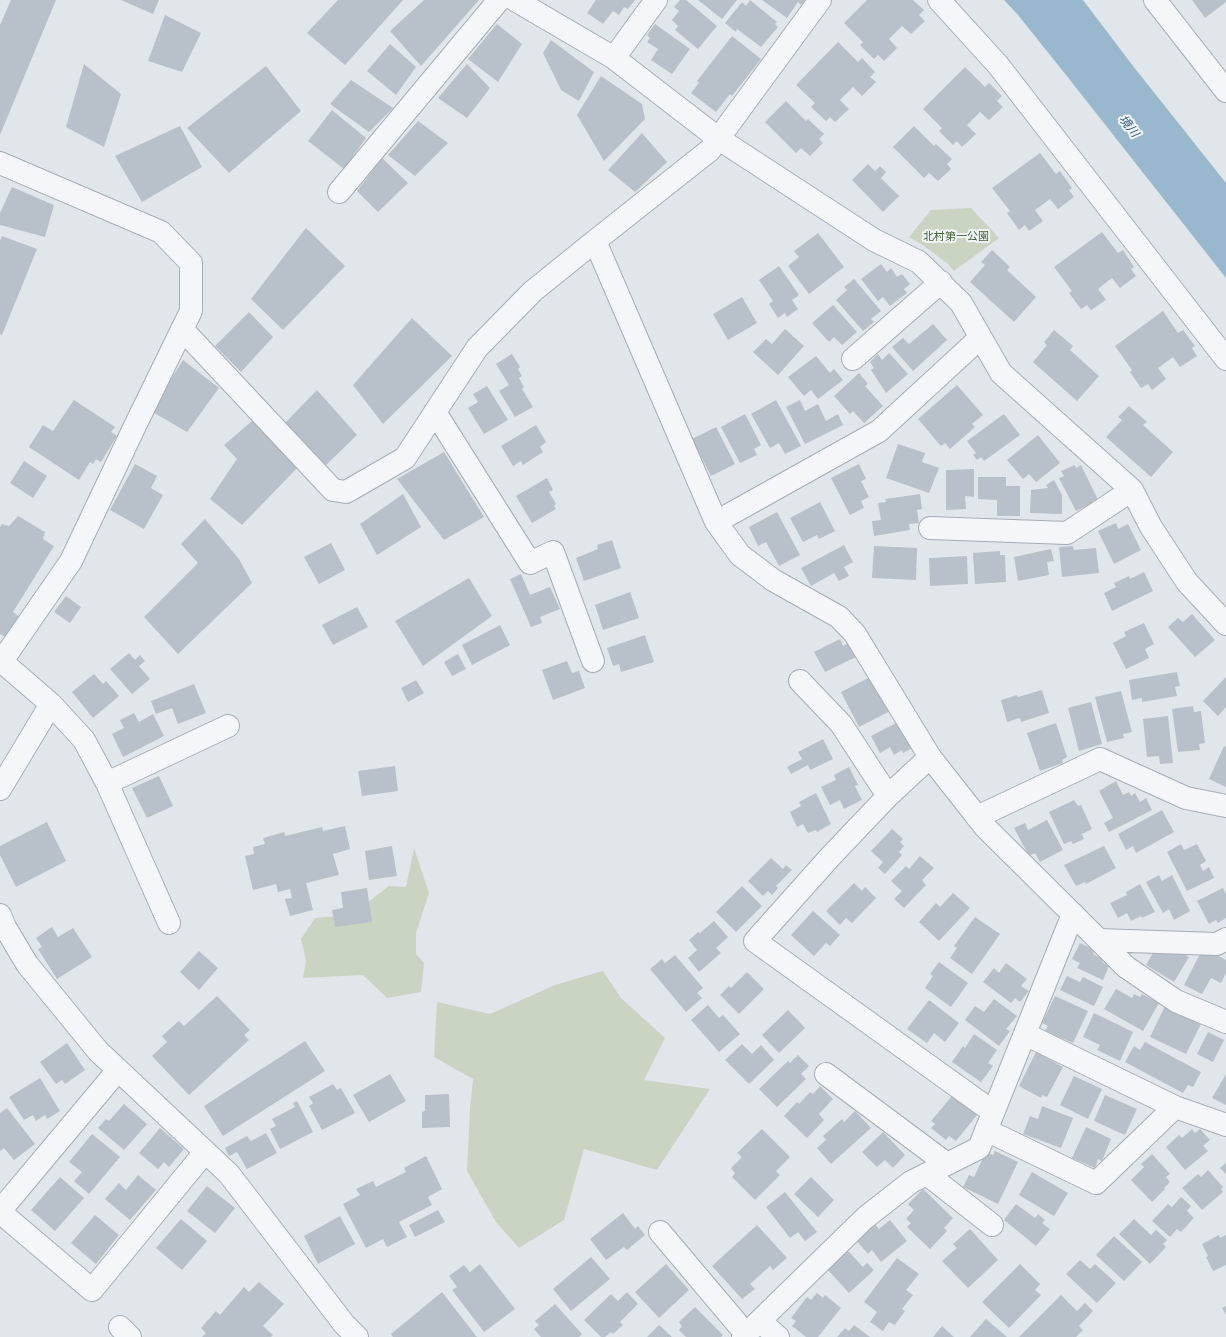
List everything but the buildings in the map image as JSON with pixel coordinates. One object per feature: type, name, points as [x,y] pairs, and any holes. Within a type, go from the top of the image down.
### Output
[{"type":"street","points":[[339,192],[499,0]]},
{"type":"street","points":[[515,0],[614,58],[718,139],[874,240],[919,262],[961,303],[1001,374],[1132,490],[1151,527],[1187,582],[1226,624]]},
{"type":"street","points":[[614,58],[656,0]]},
{"type":"street","points":[[182,329],[332,490],[346,492],[405,458],[477,348],[533,291],[710,150],[820,0]]},
{"type":"street","points":[[939,0],[998,65],[1226,359]]},
{"type":"street","points":[[1155,0],[1226,92]]},
{"type":"street","points":[[0,163],[161,232],[191,263],[191,311],[71,561],[1,661],[51,704],[84,740],[107,783],[169,923]]},
{"type":"street","points":[[595,241],[716,522],[740,555],[773,580],[839,617],[855,634],[930,756],[985,827],[1126,967],[1176,1001],[1226,1022]]},
{"type":"street","points":[[853,359],[941,282]]},
{"type":"street","points":[[716,522],[879,431],[980,338]]},
{"type":"street","points":[[435,412],[530,564],[553,552],[593,661]]},
{"type":"street","points":[[930,528],[1067,533],[1132,490]]},
{"type":"street","points":[[800,681],[841,724],[888,796]]},
{"type":"street","points":[[0,789],[51,704]]},
{"type":"street","points":[[107,783],[228,726]]},
{"type":"street","points":[[930,756],[888,796],[830,857],[755,941],[989,1121],[1096,1183],[1175,1107]]},
{"type":"street","points":[[977,817],[1100,759],[1186,798],[1226,806]]},
{"type":"street","points":[[749,1330],[865,1218],[911,1182],[979,1148],[1073,914]]},
{"type":"street","points":[[0,915],[5,928],[27,964],[98,1051],[229,1174],[345,1333]]},
{"type":"street","points":[[1100,940],[1217,944],[1226,939]]},
{"type":"street","points":[[1025,1034],[1175,1107],[1226,1124]]},
{"type":"street","points":[[118,1070],[0,1212],[92,1290],[205,1152]]},
{"type":"street","points":[[826,1074],[947,1164]]},
{"type":"street","points":[[927,1174],[992,1225]]},
{"type":"street","points":[[660,1232],[749,1330],[778,1337]]},
{"type":"green space","name":"北村第一公園","points":[[971,208],[999,238],[954,271],[948,264],[909,237],[931,210]]},
{"type":"green space","points":[[414,848],[429,893],[416,933],[416,954],[424,963],[421,992],[387,998],[363,975],[303,978],[306,960],[301,939],[315,918],[351,915],[389,886],[406,887]]},
{"type":"green space","points":[[603,971],[621,998],[665,1038],[644,1080],[710,1089],[657,1170],[584,1149],[564,1220],[519,1248],[496,1222],[467,1171],[473,1079],[434,1057],[437,1002],[490,1014],[555,985]]},
{"type":"water","name":"境川","points":[[1004,0],[1083,0],[1133,66],[1226,183],[1226,278],[1066,75],[1018,15]]}]
